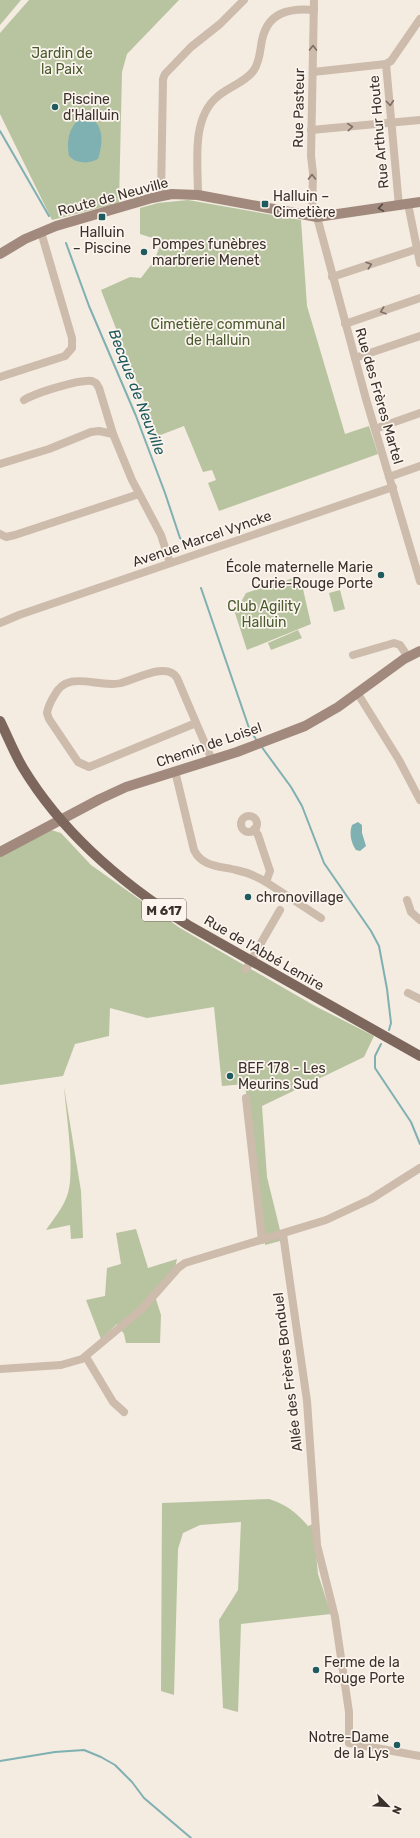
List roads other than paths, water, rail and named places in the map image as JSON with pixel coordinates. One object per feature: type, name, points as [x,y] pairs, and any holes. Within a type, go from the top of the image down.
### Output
[{"type":"main road","name":"Rue de l'Abbé Lemire","points":[[0,721],[35,777],[64,818],[99,853],[146,891],[250,962],[339,1006],[376,1031],[420,1056]]},
{"type":"street","points":[[162,196],[163,79],[165,74],[191,47],[220,24],[244,0]]},
{"type":"street","name":"Rue Pasteur","points":[[314,0],[311,130],[314,217]]},
{"type":"street","points":[[198,195],[199,135],[205,111],[217,97],[254,71],[264,33],[272,21],[281,14],[290,10],[314,10]]},
{"type":"street","name":"Rue Arthur Houte","points":[[420,18],[391,61],[386,64],[403,205],[420,263]]},
{"type":"street","points":[[312,72],[386,64]]},
{"type":"street","points":[[311,130],[420,120]]},
{"type":"street","name":"Route de Neuville","points":[[0,254],[16,244],[41,232],[67,222],[162,196],[179,194],[198,195],[314,217],[420,202]]},
{"type":"street","name":"Rue des Frères Martel","points":[[314,217],[392,487],[417,559],[420,581]]},
{"type":"street","points":[[0,377],[65,356],[72,348],[72,338],[41,232]]},
{"type":"street","points":[[332,277],[417,249]]},
{"type":"street","points":[[345,324],[420,298]]},
{"type":"street","points":[[355,358],[420,336]]},
{"type":"street","points":[[24,400],[57,387],[92,380],[96,383],[99,388],[113,434],[139,494],[161,535],[170,563]]},
{"type":"street","points":[[375,429],[420,413]]},
{"type":"street","points":[[0,464],[49,449],[91,432],[99,431],[113,434]]},
{"type":"street","points":[[389,477],[420,466]]},
{"type":"street","name":"Avenue Marcel Vyncke","points":[[0,624],[20,615],[392,487]]},
{"type":"street","points":[[0,534],[6,537],[14,535],[139,494]]},
{"type":"street","name":"Avenue Marcel Vyncke","points":[[0,619],[20,615]]},
{"type":"street","points":[[353,655],[394,643],[400,645],[408,657]]},
{"type":"street","name":"Chemin de Loisel","points":[[0,852],[122,789],[212,760],[315,721],[358,694],[408,657],[420,651]]},
{"type":"street","points":[[196,723],[88,767],[78,762],[49,719],[47,713],[58,689],[71,681],[118,684],[166,670],[174,673],[177,678],[212,760]]},
{"type":"street","points":[[358,694],[395,754],[420,800]]},
{"type":"street","points":[[175,771],[194,850],[198,856],[209,864],[243,872],[266,882],[321,918]]},
{"type":"street","points":[[254,829],[258,835],[270,871],[266,882]]},
{"type":"street","points":[[407,900],[413,914],[420,920]]},
{"type":"street","points":[[250,962],[280,910]]},
{"type":"street","points":[[408,993],[420,999]]},
{"type":"street","points":[[246,1098],[262,1240]]},
{"type":"street","points":[[0,1369],[61,1365],[86,1357],[142,1309],[182,1265],[317,1224],[386,1191],[420,1168]]},
{"type":"street","name":"Allée des Frères Bonduel","points":[[283,1234],[307,1402],[315,1529],[319,1555],[335,1618],[350,1712],[350,1743],[420,1756]]},
{"type":"street","points":[[86,1357],[113,1402],[124,1412]]},
{"type":"water","points":[[87,116],[93,119],[100,129],[101,147],[98,159],[90,162],[79,162],[69,156],[68,144],[70,132],[76,122]]},
{"type":"water","points":[[358,822],[362,825],[362,833],[366,846],[360,851],[356,850],[354,847],[351,835],[352,825]]},
{"type":"waterway","name":"Becque de Neuville","points":[[0,131],[49,216]]},
{"type":"waterway","name":"Becque de Neuville","points":[[66,243],[89,306],[136,416],[180,538],[188,547]]},
{"type":"waterway","name":"Becque de Neuville","points":[[201,588],[249,728],[257,741]]},
{"type":"waterway","name":"Becque de Neuville","points":[[261,746],[291,787],[302,806],[324,863],[371,931],[379,946],[387,989],[391,1023],[389,1030]]},
{"type":"waterway","name":"Becque de Neuville","points":[[381,1044],[375,1056],[375,1068],[411,1122],[420,1144]]},
{"type":"waterway","points":[[0,1761],[55,1752],[84,1750],[115,1765],[132,1782],[144,1798],[191,1838]]},
{"type":"place","name":"Piscine d'Halluin","points":[[55,107]]},
{"type":"place","name":"Halluin – Cimetière","points":[[265,204]]},
{"type":"place","name":"Halluin – Piscine","points":[[102,217]]},
{"type":"place","name":"Pompes funèbres marbrerie Menet","points":[[144,252]]},
{"type":"place","name":"École maternelle Marie Curie-Rouge Porte","points":[[381,575]]},
{"type":"place","name":"chronovillage","points":[[248,897]]},
{"type":"place","name":"BEF 178 - Les Meurins Sud","points":[[230,1076]]},
{"type":"place","name":"Ferme de la Rouge Porte","points":[[316,1670]]},
{"type":"place","name":"Notre-Dame de la Lys","points":[[397,1745]]},
{"type":"park label","name":"Jardin de la Paix","points":[[62,62]]},
{"type":"park label","name":"Cimetière communal de Halluin","points":[[218,332]]},
{"type":"park label","name":"Club Agility Halluin","points":[[264,614]]}]
